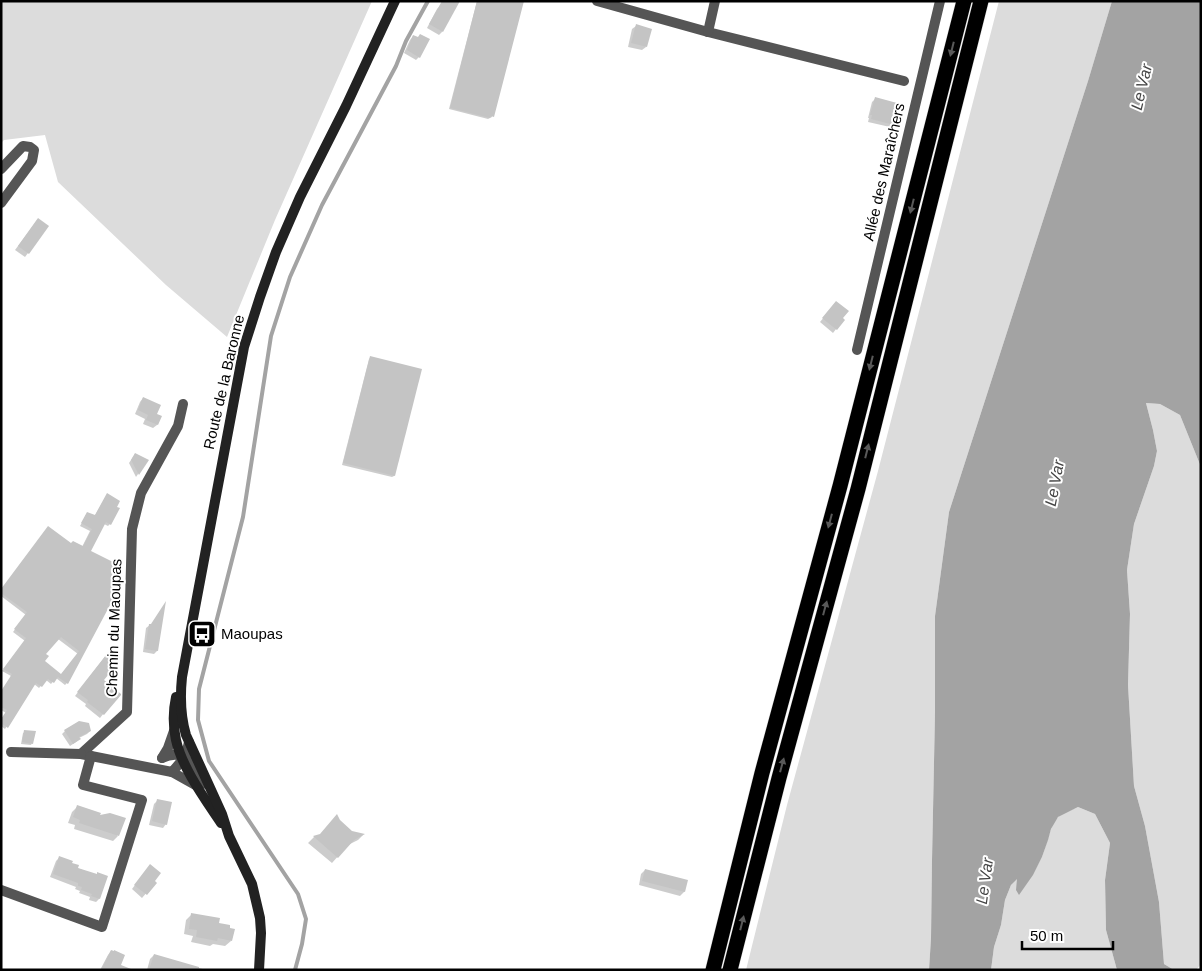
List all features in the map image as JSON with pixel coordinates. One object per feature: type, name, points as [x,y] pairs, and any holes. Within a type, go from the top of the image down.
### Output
[{"type":"highway","points":[[713,970],[762,773],[840,486],[964,1]]},
{"type":"highway","points":[[730,970],[779,778],[860,479],[981,1]]},
{"type":"main road","name":"Route de la Baronne","points":[[229,836],[222,814],[189,742],[183,723],[180,695],[244,347],[276,252],[300,197],[346,106],[395,1]]},
{"type":"main road","name":"Route de la Baronne","points":[[182,677],[176,695],[174,710],[176,741],[197,786],[229,836],[252,884],[260,918],[259,970]]},
{"type":"street","points":[[597,1],[708,32],[904,81]]},
{"type":"street","points":[[708,32],[715,1]]},
{"type":"street","name":"Allée des Maraîchers","points":[[857,350],[940,1]]},
{"type":"street","points":[[1,169],[22,146],[30,147],[34,150],[32,161],[1,202]]},
{"type":"street","name":"Chemin du Maoupas","points":[[86,755],[127,712],[132,528],[141,493],[178,426],[183,404]]},
{"type":"street","points":[[162,758],[174,731]]},
{"type":"street","points":[[172,772],[183,757],[189,742]]},
{"type":"street","points":[[11,752],[86,755],[172,772],[197,786]]},
{"type":"street","points":[[142,766],[167,755],[172,754],[183,757],[210,789]]},
{"type":"street","points":[[1,890],[102,927],[142,800],[83,785],[86,755]]},
{"type":"shaded area","points":[[1,1],[372,1],[275,220],[227,337],[166,285],[58,182],[45,135],[4,140],[1,143]]},
{"type":"shaded area","points":[[999,1],[1112,1],[949,512],[935,616],[935,713],[929,970],[746,970],[787,805],[878,471]]},
{"type":"shaded area","points":[[1146,403],[1160,404],[1180,415],[1201,467],[1201,964],[1196,970],[1174,970],[1164,964],[1159,902],[1145,826],[1134,786],[1128,685],[1130,614],[1127,570],[1134,524],[1154,466],[1157,451]]},
{"type":"shaded area","points":[[1078,807],[1095,814],[1110,843],[1105,880],[1106,930],[1117,970],[991,970],[994,947],[1001,925],[1005,900],[1011,885],[1017,878],[1019,894],[1042,857],[1057,818]]},
{"type":"water","name":"Le Var","points":[[1112,1],[1201,1],[1201,467],[1180,415],[1160,404],[1146,403],[1157,451],[1154,466],[1134,524],[1127,570],[1130,614],[1128,685],[1134,786],[1145,826],[1159,902],[1164,964],[1174,970],[1117,970],[1106,930],[1105,880],[1110,843],[1095,814],[1078,807],[1058,817],[1051,829],[1042,857],[1033,875],[1019,895],[1016,890],[1017,879],[1011,885],[1005,900],[1001,925],[994,947],[991,970],[929,970],[935,713],[935,616],[949,512]]},
{"type":"building","points":[[442,1],[460,1],[443,32],[429,24]]},
{"type":"building","points":[[477,1],[524,1],[494,117],[491,116],[490,118],[450,108]]},
{"type":"building","points":[[636,24],[652,29],[647,47],[631,43]]},
{"type":"building","points":[[420,34],[430,39],[420,58],[407,50],[413,35],[418,37]]},
{"type":"building","points":[[875,97],[897,103],[896,108],[898,109],[894,125],[871,119],[872,115],[870,115]]},
{"type":"building","points":[[38,218],[49,226],[29,254],[18,246]]},
{"type":"building","points":[[836,301],[849,311],[837,330],[822,318]]},
{"type":"building","points":[[370,356],[422,369],[395,476],[343,463]]},
{"type":"building","points":[[143,397],[161,405],[157,414],[162,416],[158,425],[146,420],[148,415],[138,410]]},
{"type":"building","points":[[135,453],[149,460],[139,475],[131,460]]},
{"type":"building","points":[[107,493],[120,501],[117,507],[120,508],[111,525],[106,522],[91,551],[123,567],[112,587],[118,590],[68,684],[58,677],[54,683],[48,679],[42,687],[36,683],[8,728],[1,723],[1,719],[7,710],[1,707],[1,691],[12,674],[3,669],[26,638],[14,629],[27,612],[1,593],[1,589],[48,526],[71,543],[73,541],[83,546],[92,529],[81,523],[87,512],[95,515]],"holes":[[[61,637],[79,651],[61,674],[45,661],[49,656],[46,654]]]},
{"type":"building","points":[[166,601],[158,651],[145,649],[149,624],[151,624]]},
{"type":"building","points":[[110,650],[120,657],[117,664],[104,680],[121,695],[104,715],[77,692]]},
{"type":"building","points":[[79,721],[89,723],[91,731],[79,737],[81,739],[73,744],[64,730]]},
{"type":"building","points":[[24,730],[36,731],[33,744],[22,742]]},
{"type":"building","points":[[157,799],[172,802],[167,825],[152,821]]},
{"type":"building","points":[[77,805],[101,813],[100,815],[110,813],[126,818],[119,836],[79,823],[80,820],[73,817]]},
{"type":"building","points":[[337,814],[340,820],[352,831],[365,834],[354,840],[338,858],[313,836],[320,834]]},
{"type":"building","points":[[59,856],[73,861],[72,863],[79,865],[78,868],[108,876],[100,899],[81,890],[82,887],[78,886],[78,883],[53,874]]},
{"type":"building","points":[[150,864],[161,873],[155,881],[157,883],[147,895],[134,885]]},
{"type":"building","points":[[645,869],[688,880],[685,892],[642,881]]},
{"type":"building","points":[[191,913],[220,918],[219,923],[230,925],[230,928],[235,929],[232,941],[218,938],[217,941],[196,937],[197,930],[189,929]]},
{"type":"building","points":[[111,950],[125,955],[121,965],[131,970],[101,970]]},
{"type":"building","points":[[154,954],[199,967],[199,970],[149,970]]},
{"type":"waterway","points":[[295,970],[306,919],[298,894],[209,761],[198,720],[199,689],[243,517],[271,336],[290,277],[322,205],[396,66],[406,41],[428,1]]},
{"type":"place","name":"Maoupas","points":[[202,634]]}]
